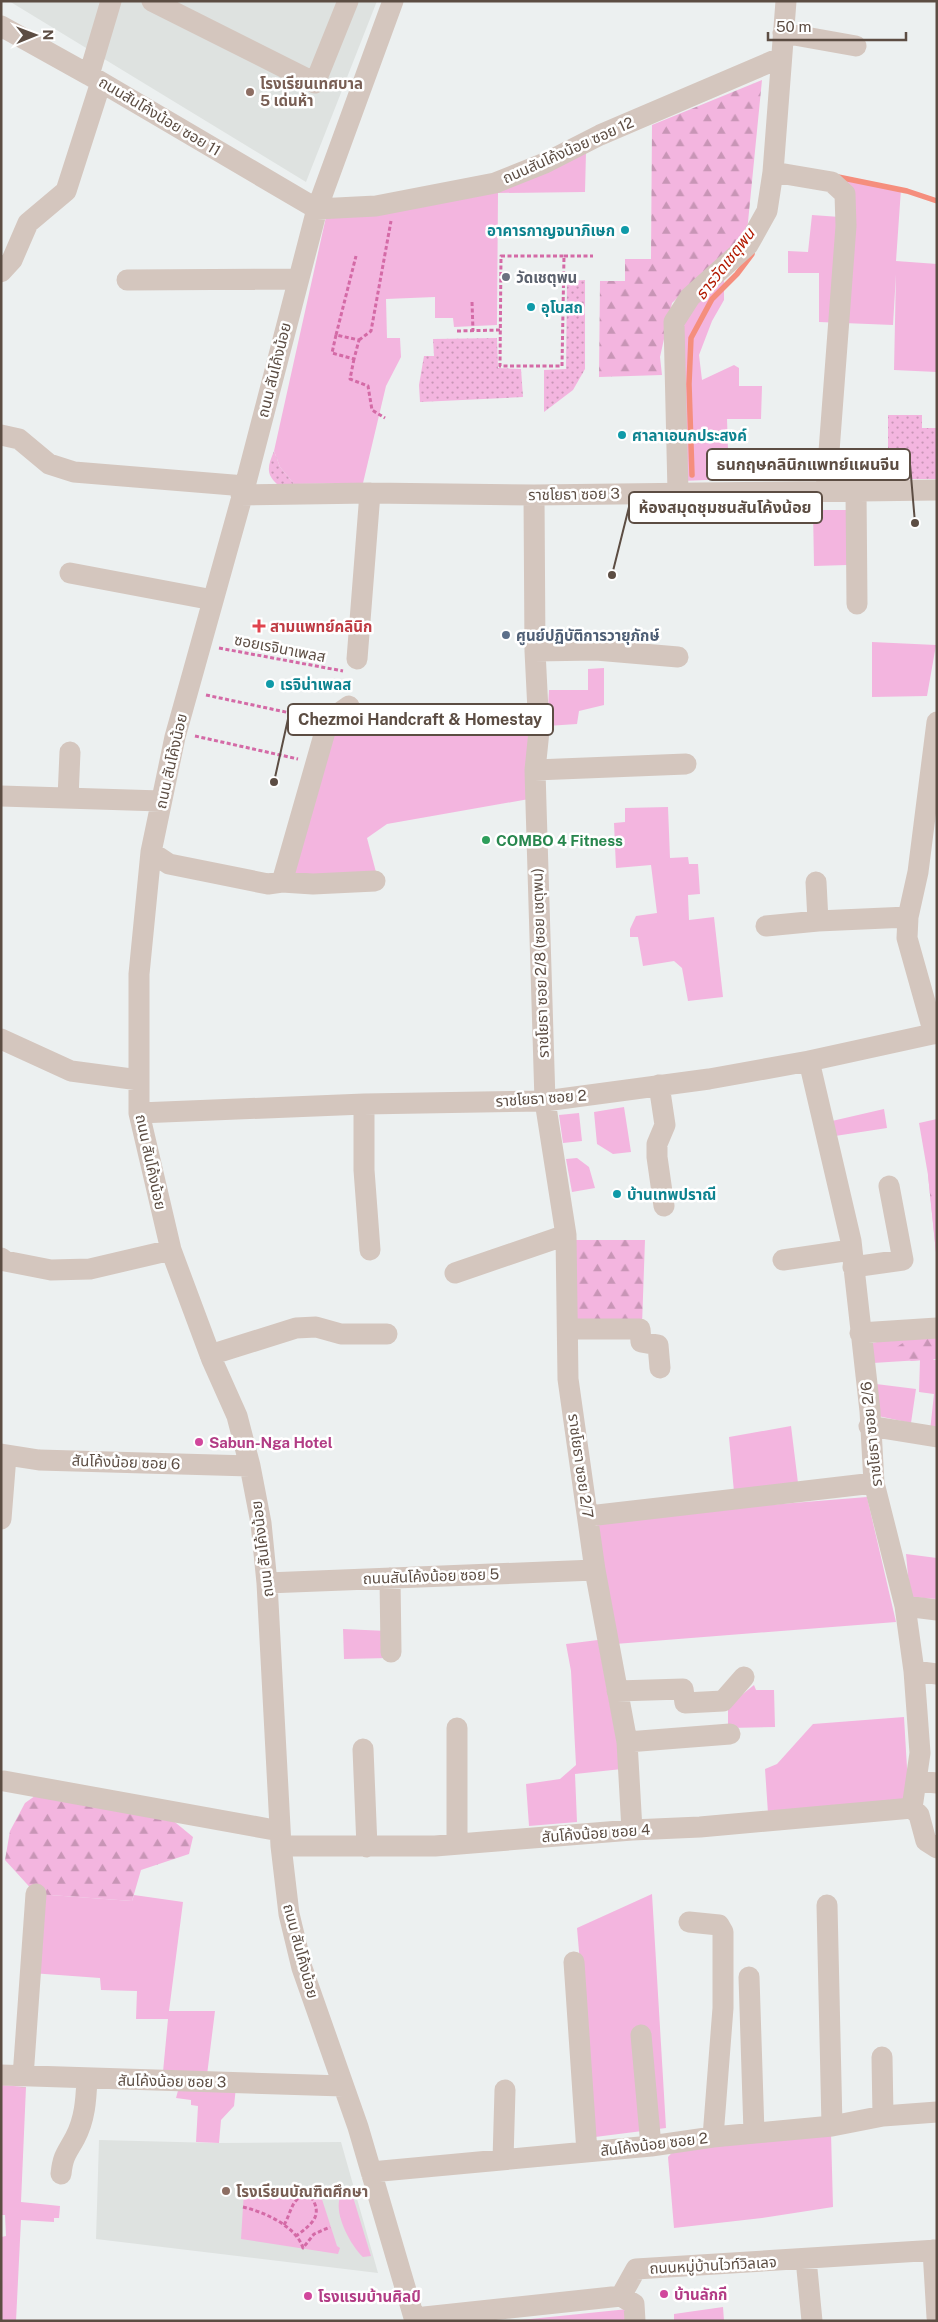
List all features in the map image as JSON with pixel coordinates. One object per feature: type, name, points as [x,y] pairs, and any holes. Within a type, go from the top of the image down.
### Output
[{"type":"street","points":[[1,272],[12,260],[28,223],[66,191],[95,78],[111,1]]},
{"type":"street","points":[[152,1],[315,83],[348,1]]},
{"type":"street","name":"ถนน สันโค้งน้อย","points":[[393,1],[317,209],[243,491],[176,732],[151,852],[139,974],[138,1080],[139,1112],[171,1250],[210,1355],[237,1416],[250,1466],[261,1523],[268,1583],[280,1838],[289,1914],[302,1968],[371,2172],[415,2319]]},
{"type":"street","points":[[678,492],[674,322],[690,297],[748,245],[766,211],[774,172],[780,58],[786,1]]},
{"type":"street","name":"ถนนสันโค้งน้อย ซอย 11","points":[[1,26],[95,78],[317,209]]},
{"type":"street","points":[[783,33],[856,46]]},
{"type":"street","name":"ถนนสันโค้งน้อย ซอย 12","points":[[317,209],[376,206],[495,183],[545,163],[600,135],[780,58]]},
{"type":"street","points":[[774,172],[832,182],[845,194],[846,226],[826,491]]},
{"type":"street","points":[[127,280],[298,279]]},
{"type":"street","name":"ราชโยธา ซอย 3","points":[[1,435],[19,439],[49,464],[74,472],[243,491],[534,496],[678,492],[937,490]]},
{"type":"street","points":[[856,491],[857,604]]},
{"type":"street","points":[[352,665],[370,493]]},
{"type":"street","name":"ราชโยธา ซอย 2/8 (ซอย เชตุพน)","points":[[534,496],[535,651],[539,731],[535,770],[545,1101]]},
{"type":"street","points":[[70,573],[213,600]]},
{"type":"street","points":[[535,651],[596,650],[678,657]]},
{"type":"street","points":[[282,882],[328,721],[349,706]]},
{"type":"street","points":[[935,1034],[907,938],[908,917],[918,872],[937,722]]},
{"type":"street","points":[[68,798],[70,752]]},
{"type":"street","points":[[535,770],[686,764]]},
{"type":"street","points":[[1,796],[161,801]]},
{"type":"street","points":[[151,852],[169,864],[268,884],[282,882],[313,884],[375,881]]},
{"type":"street","points":[[816,882],[818,921]]},
{"type":"street","points":[[766,926],[818,921],[908,917]]},
{"type":"street","name":"ราชโยธา ซอย 2","points":[[139,1112],[364,1104],[545,1101],[809,1061],[935,1034]]},
{"type":"street","points":[[1,1039],[71,1071],[138,1080]]},
{"type":"street","name":"ราชโยธา ซอย 2/6","points":[[809,1061],[852,1259],[870,1411],[869,1426],[874,1483],[905,1606],[914,1671],[920,1753],[927,1782],[912,1808]]},
{"type":"street","points":[[659,1085],[665,1125],[657,1144],[657,1157],[664,1206]]},
{"type":"street","name":"ราชโยธา ซอย 2/7","points":[[545,1101],[566,1235],[568,1379],[589,1516],[595,1570],[627,1742],[632,1830]]},
{"type":"street","points":[[364,1104],[364,1170],[370,1250]]},
{"type":"street","points":[[783,1260],[903,1260],[890,1186]]},
{"type":"street","points":[[455,1273],[566,1235]]},
{"type":"street","points":[[1,1258],[5,1261],[51,1270],[90,1269],[171,1250]]},
{"type":"street","points":[[210,1355],[296,1328],[316,1327],[341,1334],[387,1334]]},
{"type":"street","points":[[860,1333],[937,1328]]},
{"type":"street","points":[[568,1329],[640,1329],[642,1342],[658,1345],[660,1368]]},
{"type":"street","points":[[869,1426],[937,1437]]},
{"type":"street","points":[[1,1519],[4,1455]]},
{"type":"street","name":"สันโค้งน้อย ซอย 6","points":[[4,1455],[39,1460],[250,1466]]},
{"type":"street","points":[[589,1516],[874,1483]]},
{"type":"street","name":"ถนนสันโค้งน้อย ซอย 5","points":[[268,1583],[595,1570]]},
{"type":"street","points":[[390,1578],[391,1652]]},
{"type":"street","points":[[905,1606],[937,1610]]},
{"type":"street","points":[[914,1671],[937,1674]]},
{"type":"street","points":[[617,1691],[683,1689],[685,1703],[723,1701],[744,1677]]},
{"type":"street","points":[[457,1728],[457,1844]]},
{"type":"street","points":[[627,1742],[730,1734]]},
{"type":"street","points":[[363,1749],[367,1847]]},
{"type":"street","name":"สันโค้งน้อย ซอย 4","points":[[4,1781],[280,1838],[367,1847],[457,1844],[632,1830],[700,1827],[912,1808]]},
{"type":"street","points":[[912,1808],[919,1815],[926,1841],[937,1848]]},
{"type":"street","points":[[23,2077],[36,1894]]},
{"type":"street","points":[[827,1905],[832,2126]]},
{"type":"street","points":[[689,1922],[719,1925],[723,1932],[723,2008],[714,2137]]},
{"type":"street","points":[[574,1962],[587,2152]]},
{"type":"street","points":[[749,1977],[754,2133]]},
{"type":"street","points":[[641,2035],[651,2146]]},
{"type":"street","points":[[882,2057],[884,2116]]},
{"type":"street","name":"สันโค้งน้อย ซอย 3","points":[[1,2075],[343,2086]]},
{"type":"street","points":[[60,2174],[62,2159],[75,2138],[85,2112],[88,2079]]},
{"type":"street","points":[[503,2160],[504,2090]]},
{"type":"street","points":[[937,2097],[937,2112]]},
{"type":"street","name":"สันโค้งน้อย ซอย 2","points":[[371,2172],[651,2146],[714,2137],[832,2126],[884,2116],[937,2112]]},
{"type":"street","points":[[935,2250],[937,2317]]},
{"type":"street","name":"ถนนหมู่บ้านไวท์วิลเลจ","points":[[621,2296],[636,2269],[935,2250]]},
{"type":"street","points":[[806,2259],[812,2321]]},
{"type":"street","points":[[415,2319],[621,2296],[634,2304],[635,2321]]},
{"type":"path","points":[[385,418],[372,410],[368,386],[350,379],[359,340],[371,331],[392,215]]},
{"type":"path","points":[[354,359],[332,353],[356,256]]},
{"type":"path","points":[[564,256],[562,366],[500,366],[501,256],[564,256],[593,256]]},
{"type":"path","points":[[472,302],[473,331]]},
{"type":"path","points":[[457,331],[501,330]]},
{"type":"path","points":[[336,335],[359,340]]},
{"type":"path","name":"ซอยเรจินาเพลส","points":[[201,644],[323,669],[352,665]]},
{"type":"path","points":[[188,692],[328,721]]},
{"type":"path","points":[[176,732],[316,763]]},
{"type":"path","points":[[313,2198],[320,2193]]},
{"type":"path","points":[[284,2226],[295,2200],[300,2195],[310,2194],[316,2211],[315,2220],[309,2228],[296,2236]]},
{"type":"path","points":[[243,2207],[262,2212],[284,2226],[296,2236],[303,2248],[314,2234],[330,2227]]},
{"type":"shaded area","name":"โรงเรียนเทศบาล 5 เด่นห้า","points":[[9,1],[377,1],[306,182]]},
{"type":"shaded area","name":"โรงเรียนบัณฑิตศึกษา","points":[[99,2140],[217,2143],[341,2142],[378,2273],[96,2239]]},
{"type":"green space","points":[[762,80],[747,232],[672,303],[660,357],[662,375],[599,377],[600,281],[625,281],[625,259],[651,259],[652,125]]},
{"type":"green space","points":[[586,152],[585,192],[498,193],[497,325],[454,327],[453,318],[435,318],[435,297],[386,299],[387,338],[400,338],[401,357],[386,386],[363,483],[294,484],[280,467],[274,451],[326,217]]},
{"type":"green space","points":[[845,180],[901,189],[896,261],[937,264],[937,372],[894,370],[896,274],[893,325],[819,322],[819,273],[788,273],[788,251],[808,252],[812,215],[840,217]]},
{"type":"green space","points":[[724,279],[724,300],[712,321],[699,355],[702,380],[734,365],[739,368],[739,386],[762,386],[761,419],[727,419],[729,479],[683,481],[678,337],[688,311]]},
{"type":"green space","points":[[585,280],[585,369],[573,390],[544,412],[544,370],[566,369],[567,281]]},
{"type":"green space","points":[[497,338],[498,368],[521,369],[523,397],[420,402],[419,385],[424,356],[434,356],[433,339]]},
{"type":"green space","points":[[888,415],[922,415],[922,428],[937,428],[937,479],[888,479]]},
{"type":"green space","points":[[274,451],[280,467],[294,484],[278,485],[271,477],[269,465]]},
{"type":"green space","points":[[813,510],[846,510],[847,565],[814,566]]},
{"type":"green space","points":[[872,642],[936,645],[927,696],[872,697]]},
{"type":"green space","points":[[604,668],[604,705],[579,711],[577,724],[547,726],[549,690],[588,690],[588,669]]},
{"type":"green space","points":[[354,713],[381,725],[531,728],[529,799],[387,824],[367,838],[377,876],[291,878],[330,728]]},
{"type":"green space","points":[[668,807],[670,858],[688,857],[689,864],[698,864],[700,894],[688,895],[689,920],[714,917],[723,997],[688,1001],[682,968],[674,961],[643,966],[638,937],[630,937],[630,929],[636,916],[657,913],[651,865],[616,868],[614,823],[625,822],[625,808]]},
{"type":"green space","points":[[624,1107],[631,1152],[613,1154],[597,1144],[594,1112]]},
{"type":"green space","points":[[884,1109],[887,1128],[835,1136],[832,1121]]},
{"type":"green space","points":[[579,1113],[582,1141],[563,1143],[559,1115]]},
{"type":"green space","points":[[937,1119],[937,1262],[928,1175],[919,1123]]},
{"type":"green space","points":[[577,1158],[589,1167],[595,1188],[572,1192],[566,1159]]},
{"type":"green space","points":[[937,1173],[937,1262],[928,1175]]},
{"type":"green space","points":[[575,1240],[645,1240],[642,1325],[574,1323]]},
{"type":"green space","points":[[937,1332],[937,1359],[911,1361],[894,1349],[907,1340]]},
{"type":"green space","points":[[909,1334],[934,1360],[937,1360],[937,1431],[930,1431],[934,1394],[919,1392],[920,1360],[873,1363],[873,1343]]},
{"type":"green space","points":[[876,1384],[916,1389],[911,1423],[878,1416]]},
{"type":"green space","points":[[791,1426],[798,1483],[734,1492],[729,1437]]},
{"type":"green space","points":[[867,1497],[896,1622],[615,1644],[597,1524],[658,1514]]},
{"type":"green space","points":[[906,1554],[937,1558],[937,1599],[910,1597]]},
{"type":"green space","points":[[343,1629],[387,1631],[389,1658],[344,1659]]},
{"type":"green space","points":[[598,1640],[622,1769],[575,1774],[577,1822],[529,1826],[526,1784],[560,1779],[576,1765],[571,1671],[566,1644]]},
{"type":"green space","points":[[754,1685],[756,1690],[774,1690],[775,1727],[728,1728],[728,1706]]},
{"type":"green space","points":[[904,1717],[909,1802],[768,1813],[765,1769],[777,1764],[813,1724]]},
{"type":"green space","points":[[46,1788],[159,1809],[193,1837],[189,1854],[141,1870],[132,1901],[36,1894],[5,1860],[10,1831],[25,1803]]},
{"type":"green space","points":[[36,1894],[132,1901],[134,1895],[183,1902],[169,2011],[215,2011],[207,2075],[163,2072],[168,2019],[136,2019],[137,1991],[101,1990],[100,1978],[31,1973]]},
{"type":"green space","points":[[652,1894],[666,2128],[595,2137],[577,1928]]},
{"type":"green space","points":[[1,2085],[26,2087],[21,2202],[60,2206],[59,2218],[54,2218],[54,2222],[21,2220],[16,2321],[1,2321],[1,2237],[6,2236],[5,2215],[1,2215]]},
{"type":"green space","points":[[179,2087],[236,2087],[234,2106],[221,2120],[219,2143],[196,2142],[198,2106],[191,2105],[191,2100],[176,2098]]},
{"type":"green space","points":[[831,2133],[833,2207],[762,2218],[674,2228],[668,2157],[676,2148]]},
{"type":"green space","points":[[350,2187],[371,2256],[363,2257],[357,2251],[342,2221],[339,2201],[343,2193]]},
{"type":"green space","points":[[248,2188],[316,2189],[320,2193],[337,2246],[340,2248],[338,2254],[241,2239],[244,2191]]},
{"type":"green space","points":[[723,2307],[724,2321],[674,2321],[674,2314]]},
{"type":"green space","points":[[628,2309],[629,2321],[511,2321]]},
{"type":"waterway","name":"ธารวัดเชตุพน","points":[[838,177],[907,191],[937,201]]},
{"type":"waterway","name":"ธารวัดเชตุพน","points":[[692,475],[689,384],[691,338],[712,299],[737,274],[752,254]]},
{"type":"place","name":"โรงเรียนเทศบาล 5 เด่นห้า","points":[[250,92]]},
{"type":"place","name":"อาคารกาญจนาภิเษก","points":[[625,230]]},
{"type":"place","name":"วัดเชตุพน","points":[[506,277]]},
{"type":"place","name":"อุโบสถ","points":[[531,307]]},
{"type":"place","name":"ศาลาเอนกประสงค์","points":[[622,435]]},
{"type":"place","name":"ธนกฤษคลินิกแพทย์แผนจีน","points":[[915,523]]},
{"type":"place","name":"ห้องสมุดชุมชนสันโค้งน้อย","points":[[612,575]]},
{"type":"place","name":"สามแพทย์คลินิก","points":[[259,626]]},
{"type":"place","name":"ศูนย์ปฏิบัติการวายุภักษ์","points":[[506,635]]},
{"type":"place","name":"เรจิน่าเพลส","points":[[270,684]]},
{"type":"place","name":"Chezmoi Handcraft & Homestay","points":[[274,782]]},
{"type":"place","name":"COMBO 4 Fitness","points":[[486,840]]},
{"type":"place","name":"บ้านเทพปราณี","points":[[617,1194]]},
{"type":"place","name":"Sabun-Nga Hotel","points":[[199,1442]]},
{"type":"place","name":"โรงเรียนบัณฑิตศึกษา","points":[[226,2191]]},
{"type":"place","name":"บ้านลักกี","points":[[664,2294]]},
{"type":"place","name":"โรงแรมบ้านศิลป์","points":[[308,2296]]}]
